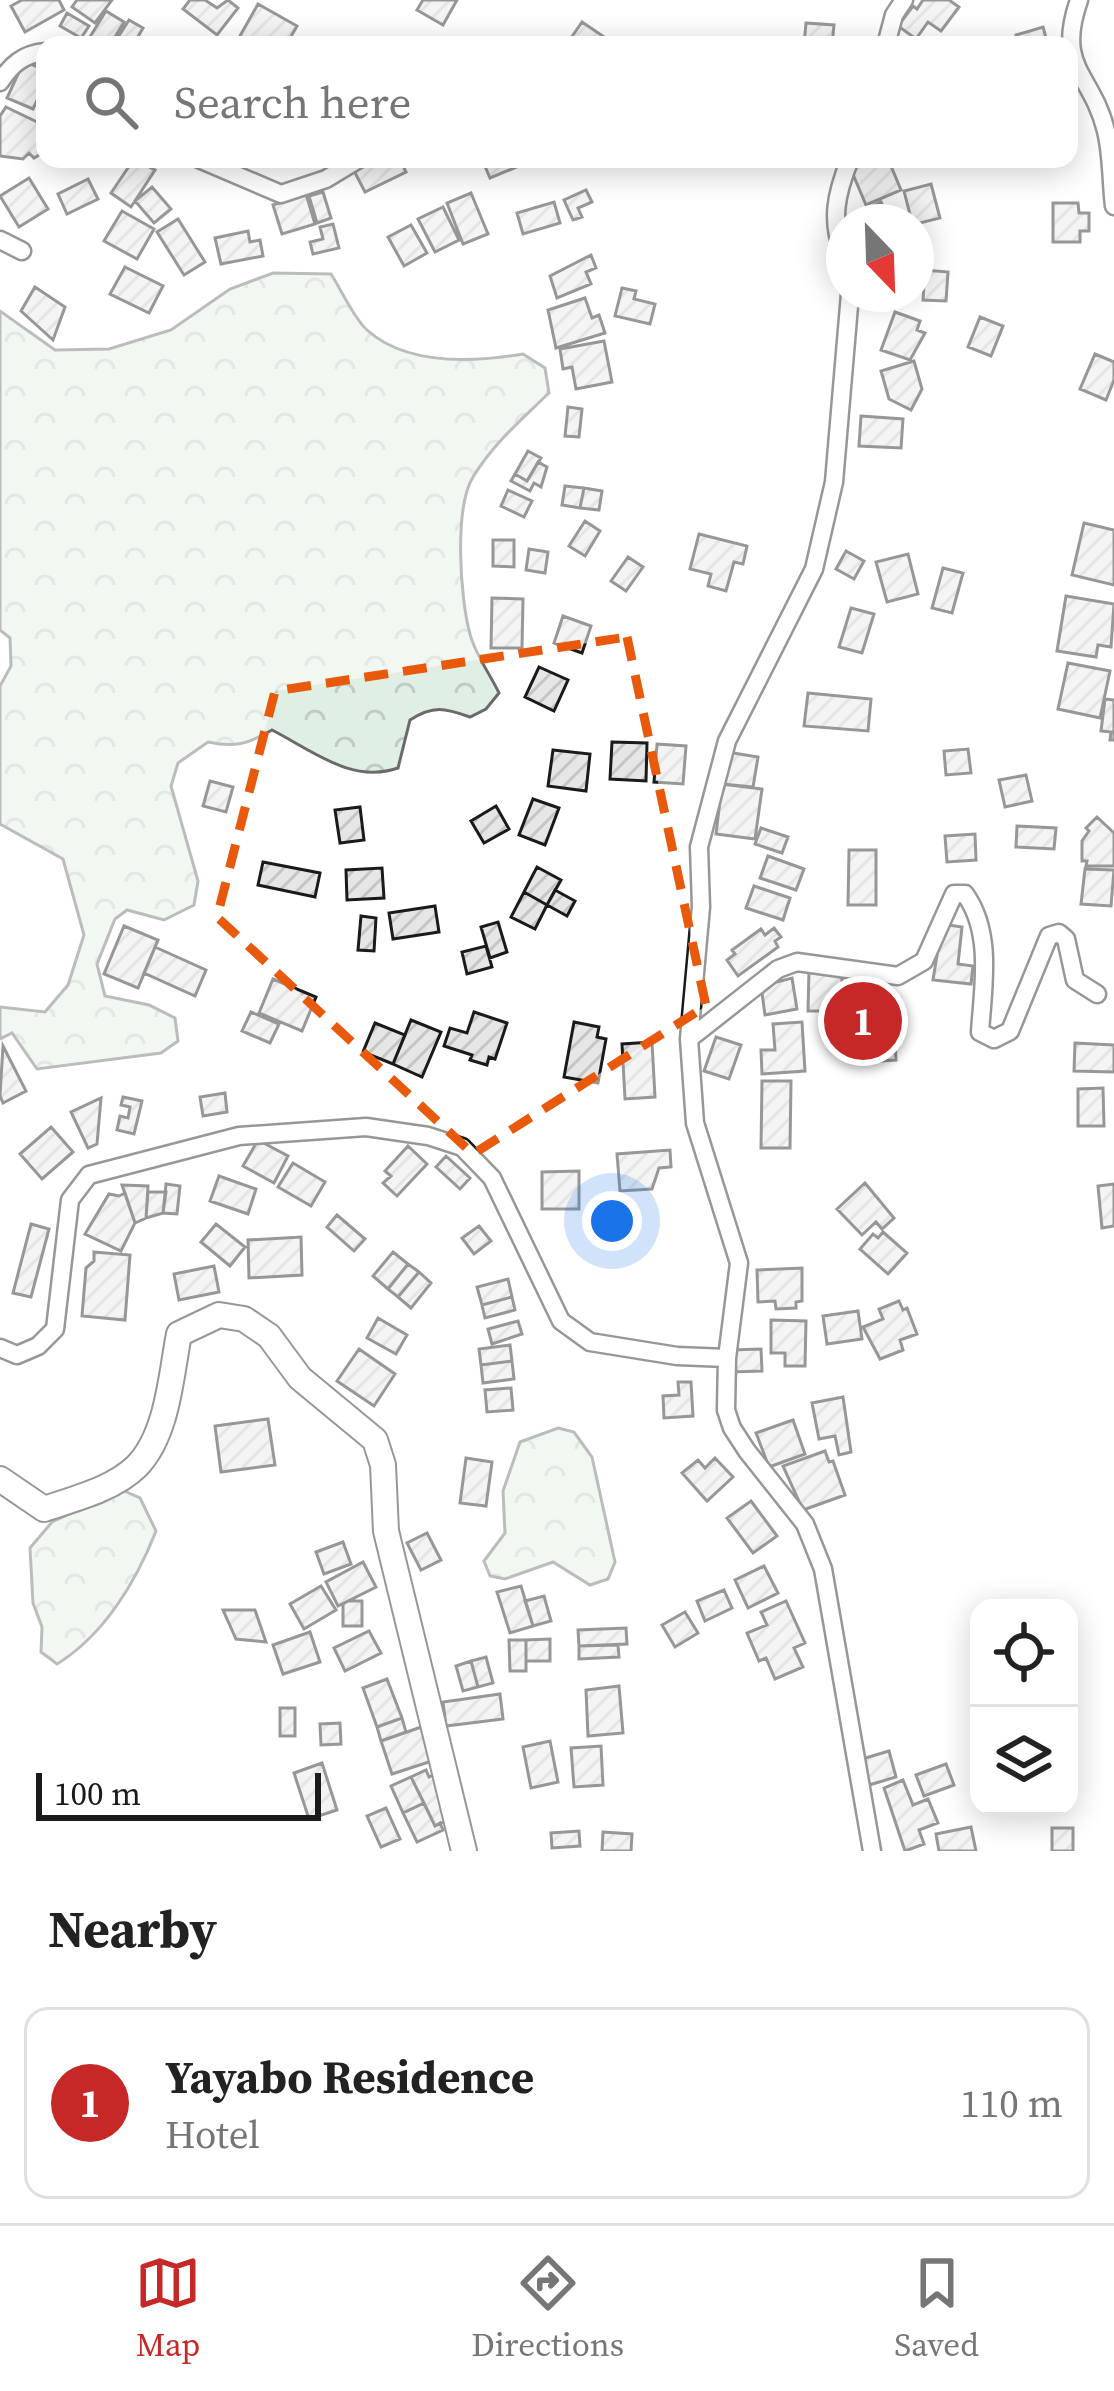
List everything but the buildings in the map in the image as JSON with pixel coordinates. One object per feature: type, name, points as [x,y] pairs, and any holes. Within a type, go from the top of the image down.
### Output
[{"type":"street","points":[[888,36],[904,0]]},
{"type":"street","points":[[1069,36],[1079,0]]},
{"type":"street","points":[[0,82],[12,64],[36,53]]},
{"type":"street","points":[[1078,70],[1106,130],[1114,206]]},
{"type":"street","points":[[220,168],[281,194],[344,168]]},
{"type":"street","points":[[834,204],[847,168]]},
{"type":"street","points":[[0,240],[22,251]]},
{"type":"street","points":[[848,312],[834,482],[814,569],[727,741],[699,847],[701,907],[689,1040],[695,1123],[739,1263],[726,1410],[731,1428],[805,1524],[823,1569],[872,1851]]},
{"type":"street","points":[[689,1040],[778,969],[797,962],[898,976],[924,961],[954,894],[965,895],[978,912],[984,962],[980,1032],[994,1039],[1010,1031],[1048,936],[1059,933],[1066,939],[1075,980],[1097,994]]},
{"type":"street","points":[[0,1348],[17,1355],[38,1346],[55,1330],[70,1200],[89,1175],[239,1136],[367,1127],[428,1136],[462,1147],[492,1178],[561,1321],[590,1342],[677,1356],[727,1358]]},
{"type":"street","points":[[0,1479],[44,1509],[87,1495],[136,1466],[158,1432],[179,1334],[219,1315],[244,1319],[268,1336],[300,1378],[375,1440],[383,1465],[386,1531],[464,1851]]},
{"type":"highlighted area","points":[[627,637],[706,1006],[473,1154],[217,917],[275,691]]},
{"type":"green space","points":[[273,273],[331,274],[362,325],[402,350],[463,359],[523,354],[545,368],[549,393],[481,465],[463,510],[466,618],[475,649],[499,693],[486,709],[470,717],[439,710],[410,720],[398,768],[381,772],[333,763],[272,730],[241,744],[208,742],[178,763],[171,786],[198,881],[194,905],[164,920],[127,910],[115,919],[97,964],[105,996],[149,1005],[175,1018],[178,1041],[161,1053],[37,1069],[12,1033],[0,1039],[0,1007],[45,1012],[68,985],[84,935],[63,859],[0,824],[0,686],[11,666],[10,638],[0,630],[0,311],[55,350],[109,349],[171,330],[230,289]]},
{"type":"green space","points":[[558,1428],[574,1432],[592,1457],[615,1562],[608,1579],[590,1585],[553,1562],[505,1579],[490,1576],[484,1561],[505,1533],[503,1491],[520,1442]]},
{"type":"green space","points":[[122,1490],[140,1498],[156,1531],[117,1606],[57,1664],[41,1652],[42,1627],[33,1603],[30,1548],[52,1522]]},
{"type":"place","name":"Yayabo Residence","points":[[863,1021]]}]
